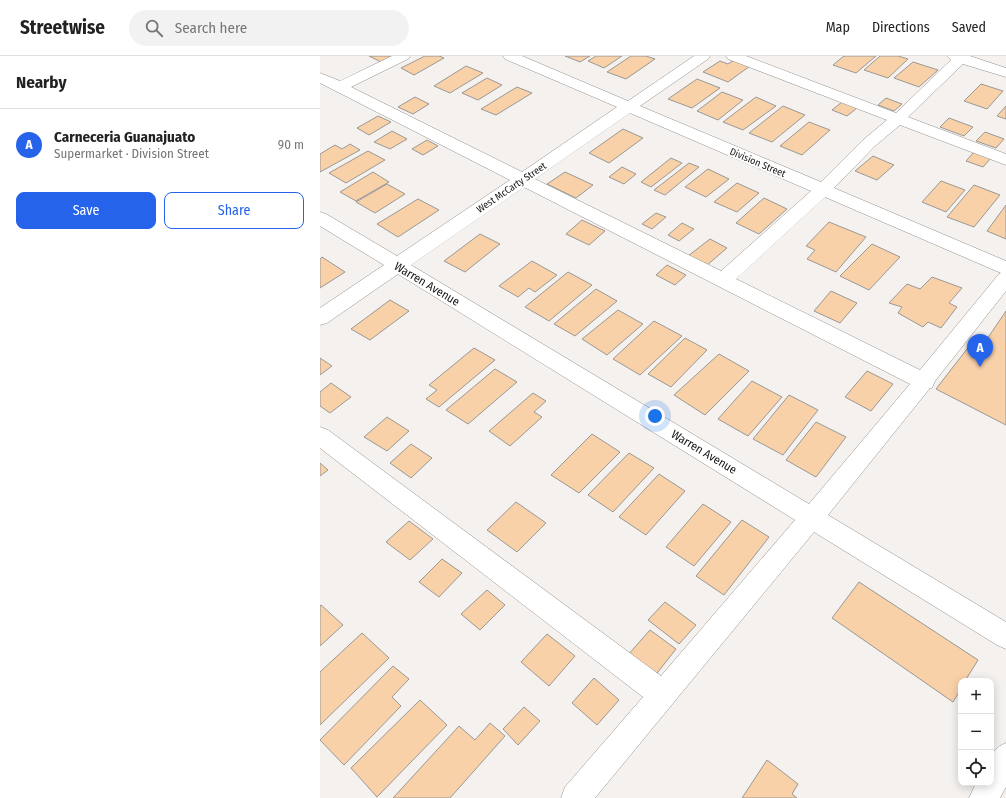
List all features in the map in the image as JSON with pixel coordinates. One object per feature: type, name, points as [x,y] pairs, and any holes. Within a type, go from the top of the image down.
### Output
[{"type":"street","points":[[340,87],[403,56]]},
{"type":"street","name":"Division Street","points":[[510,56],[1006,268]]},
{"type":"street","name":"West McCarty Street","points":[[320,318],[703,56]]},
{"type":"street","points":[[733,56],[1006,160]]},
{"type":"street","points":[[723,280],[823,190],[869,143],[899,118],[959,57],[1006,73]]},
{"type":"street","points":[[320,77],[925,382]]},
{"type":"street","name":"Warren Avenue","points":[[320,218],[1006,636]]},
{"type":"street","points":[[576,798],[813,518],[925,382],[1006,278]]},
{"type":"street","points":[[320,436],[663,695]]},
{"type":"street","points":[[984,798],[1006,757]]},
{"type":"building","points":[[369,56],[396,56],[383,63]]},
{"type":"building","points":[[425,56],[439,56],[444,58],[414,75],[401,68]]},
{"type":"building","points":[[565,56],[590,56],[580,62]]},
{"type":"building","points":[[596,56],[622,56],[604,68],[588,61]]},
{"type":"building","points":[[631,56],[646,56],[655,59],[626,79],[607,72]]},
{"type":"building","points":[[844,56],[876,56],[856,73],[833,65]]},
{"type":"building","points":[[880,56],[898,56],[908,59],[888,78],[864,70]]},
{"type":"building","points":[[734,60],[750,66],[728,82],[703,72],[720,61],[728,64]]},
{"type":"building","points":[[913,62],[938,70],[919,87],[894,78]]},
{"type":"building","points":[[466,66],[483,73],[450,93],[434,86]]},
{"type":"building","points":[[487,78],[502,85],[478,100],[462,93]]},
{"type":"building","points":[[697,79],[720,88],[692,108],[668,99]]},
{"type":"building","points":[[981,84],[1003,91],[987,109],[964,101]]},
{"type":"building","points":[[517,87],[532,93],[496,115],[481,109]]},
{"type":"building","points":[[722,92],[743,100],[718,120],[697,111]]},
{"type":"building","points":[[415,97],[429,104],[413,114],[398,107]]},
{"type":"building","points":[[756,97],[776,106],[743,130],[723,122]]},
{"type":"building","points":[[886,98],[902,104],[894,111],[878,105]]},
{"type":"building","points":[[842,102],[857,108],[847,116],[832,110]]},
{"type":"building","points":[[783,106],[805,115],[772,142],[749,133]]},
{"type":"building","points":[[1006,106],[1006,119],[997,116]]},
{"type":"building","points":[[378,116],[391,122],[369,135],[357,128]]},
{"type":"building","points":[[949,118],[973,127],[964,136],[940,127]]},
{"type":"building","points":[[809,122],[830,130],[802,155],[780,146]]},
{"type":"building","points":[[623,129],[643,138],[609,163],[589,153]]},
{"type":"building","points":[[392,131],[407,139],[390,149],[374,142]]},
{"type":"building","points":[[985,132],[1004,139],[996,148],[976,141]]},
{"type":"building","points":[[427,140],[438,146],[423,155],[412,149]]},
{"type":"building","points":[[350,144],[360,150],[320,172],[320,154],[335,145],[342,149]]},
{"type":"building","points":[[368,151],[385,160],[346,183],[329,173]]},
{"type":"building","points":[[974,152],[991,158],[983,167],[966,161]]},
{"type":"building","points":[[873,156],[894,165],[877,180],[855,171]]},
{"type":"building","points":[[671,158],[682,163],[651,187],[641,182]]},
{"type":"building","points":[[689,163],[699,167],[665,195],[654,190]]},
{"type":"building","points":[[622,167],[636,174],[624,184],[609,177]]},
{"type":"building","points":[[708,169],[729,179],[706,197],[685,187]]},
{"type":"building","points":[[373,172],[389,182],[356,201],[340,192]]},
{"type":"building","points":[[565,172],[593,185],[576,198],[547,184]]},
{"type":"building","points":[[941,181],[965,190],[946,212],[922,202]]},
{"type":"building","points":[[737,183],[759,193],[737,212],[714,202]]},
{"type":"building","points":[[387,184],[405,194],[375,213],[356,202]]},
{"type":"building","points":[[974,185],[1000,195],[974,227],[947,217]]},
{"type":"building","points":[[764,198],[787,209],[759,234],[736,223]]},
{"type":"building","points":[[418,199],[439,210],[398,237],[377,224]]},
{"type":"building","points":[[1006,205],[1006,239],[987,231]]},
{"type":"building","points":[[656,213],[666,217],[652,229],[642,224]]},
{"type":"building","points":[[582,220],[605,231],[589,245],[566,234]]},
{"type":"building","points":[[829,222],[866,237],[836,272],[807,259],[815,250],[806,246]]},
{"type":"building","points":[[682,223],[694,229],[679,241],[668,235]]},
{"type":"building","points":[[480,234],[500,244],[465,272],[444,261]]},
{"type":"building","points":[[710,239],[727,248],[706,266],[688,256]]},
{"type":"building","points":[[872,244],[900,257],[869,290],[840,276]]},
{"type":"building","points":[[322,257],[345,272],[320,288],[320,259]]},
{"type":"building","points":[[532,261],[557,275],[535,292],[529,288],[518,297],[499,286]]},
{"type":"building","points":[[667,265],[686,275],[675,285],[656,275]]},
{"type":"building","points":[[568,272],[592,285],[549,321],[525,307]]},
{"type":"building","points":[[932,277],[962,288],[949,303],[957,307],[941,328],[928,322],[923,327],[898,313],[902,307],[889,303],[907,284],[920,289]]},
{"type":"building","points":[[596,289],[617,301],[575,336],[554,324]]},
{"type":"building","points":[[831,291],[857,303],[840,323],[814,311]]},
{"type":"building","points":[[390,300],[409,311],[370,340],[351,329]]},
{"type":"building","points":[[618,310],[643,324],[607,355],[582,339]]},
{"type":"building","points":[[1006,311],[1006,425],[936,389],[974,340],[983,345]]},
{"type":"building","points":[[654,321],[682,336],[640,375],[613,359]]},
{"type":"building","points":[[685,338],[707,350],[671,387],[648,374]]},
{"type":"building","points":[[474,348],[495,360],[439,407],[426,399],[437,390],[429,385]]},
{"type":"building","points":[[719,354],[749,371],[705,415],[674,395]]},
{"type":"building","points":[[320,358],[332,366],[320,375]]},
{"type":"building","points":[[495,369],[517,382],[468,424],[446,410]]},
{"type":"building","points":[[867,371],[893,384],[871,411],[845,397]]},
{"type":"building","points":[[752,381],[782,397],[748,436],[718,419]]},
{"type":"building","points":[[331,383],[351,397],[330,413],[320,406],[320,392]]},
{"type":"building","points":[[533,393],[546,401],[534,412],[542,417],[510,446],[489,431]]},
{"type":"building","points":[[789,395],[818,410],[783,455],[753,439]]},
{"type":"building","points":[[387,417],[409,431],[387,451],[364,437]]},
{"type":"building","points":[[816,422],[846,437],[816,477],[786,460]]},
{"type":"building","points":[[592,434],[620,452],[579,493],[551,475]]},
{"type":"building","points":[[411,444],[432,458],[411,478],[390,463]]},
{"type":"building","points":[[629,453],[654,468],[613,512],[588,495]]},
{"type":"building","points":[[320,463],[328,470],[320,476]]},
{"type":"building","points":[[659,474],[685,491],[646,535],[619,517]]},
{"type":"building","points":[[516,502],[546,523],[517,552],[487,530]]},
{"type":"building","points":[[703,504],[731,522],[694,566],[666,547]]},
{"type":"building","points":[[742,520],[769,537],[724,595],[696,576]]},
{"type":"building","points":[[409,521],[433,539],[410,560],[386,542]]},
{"type":"building","points":[[442,559],[462,573],[439,597],[419,582]]},
{"type":"building","points":[[859,582],[978,660],[967,678],[958,678],[958,694],[953,702],[832,618]]},
{"type":"building","points":[[487,590],[505,605],[480,630],[461,614]]},
{"type":"building","points":[[665,602],[696,625],[679,644],[648,620]]},
{"type":"building","points":[[321,605],[343,625],[320,646],[320,606]]},
{"type":"building","points":[[650,630],[676,649],[654,677],[627,656]]},
{"type":"building","points":[[362,633],[389,658],[320,725],[320,672]]},
{"type":"building","points":[[547,634],[575,656],[549,686],[521,662]]},
{"type":"building","points":[[393,666],[409,679],[392,697],[401,706],[344,765],[320,740]]},
{"type":"building","points":[[594,678],[619,700],[597,725],[572,703]]},
{"type":"building","points":[[420,700],[447,725],[377,797],[351,768]]},
{"type":"building","points":[[524,707],[540,721],[518,745],[503,729]]},
{"type":"building","points":[[490,723],[505,736],[450,798],[393,798],[459,726],[475,740]]},
{"type":"building","points":[[767,760],[798,784],[792,794],[797,798],[742,798]]},
{"type":"place","name":"Carneceria Guanajuato","points":[[980,367]]}]
